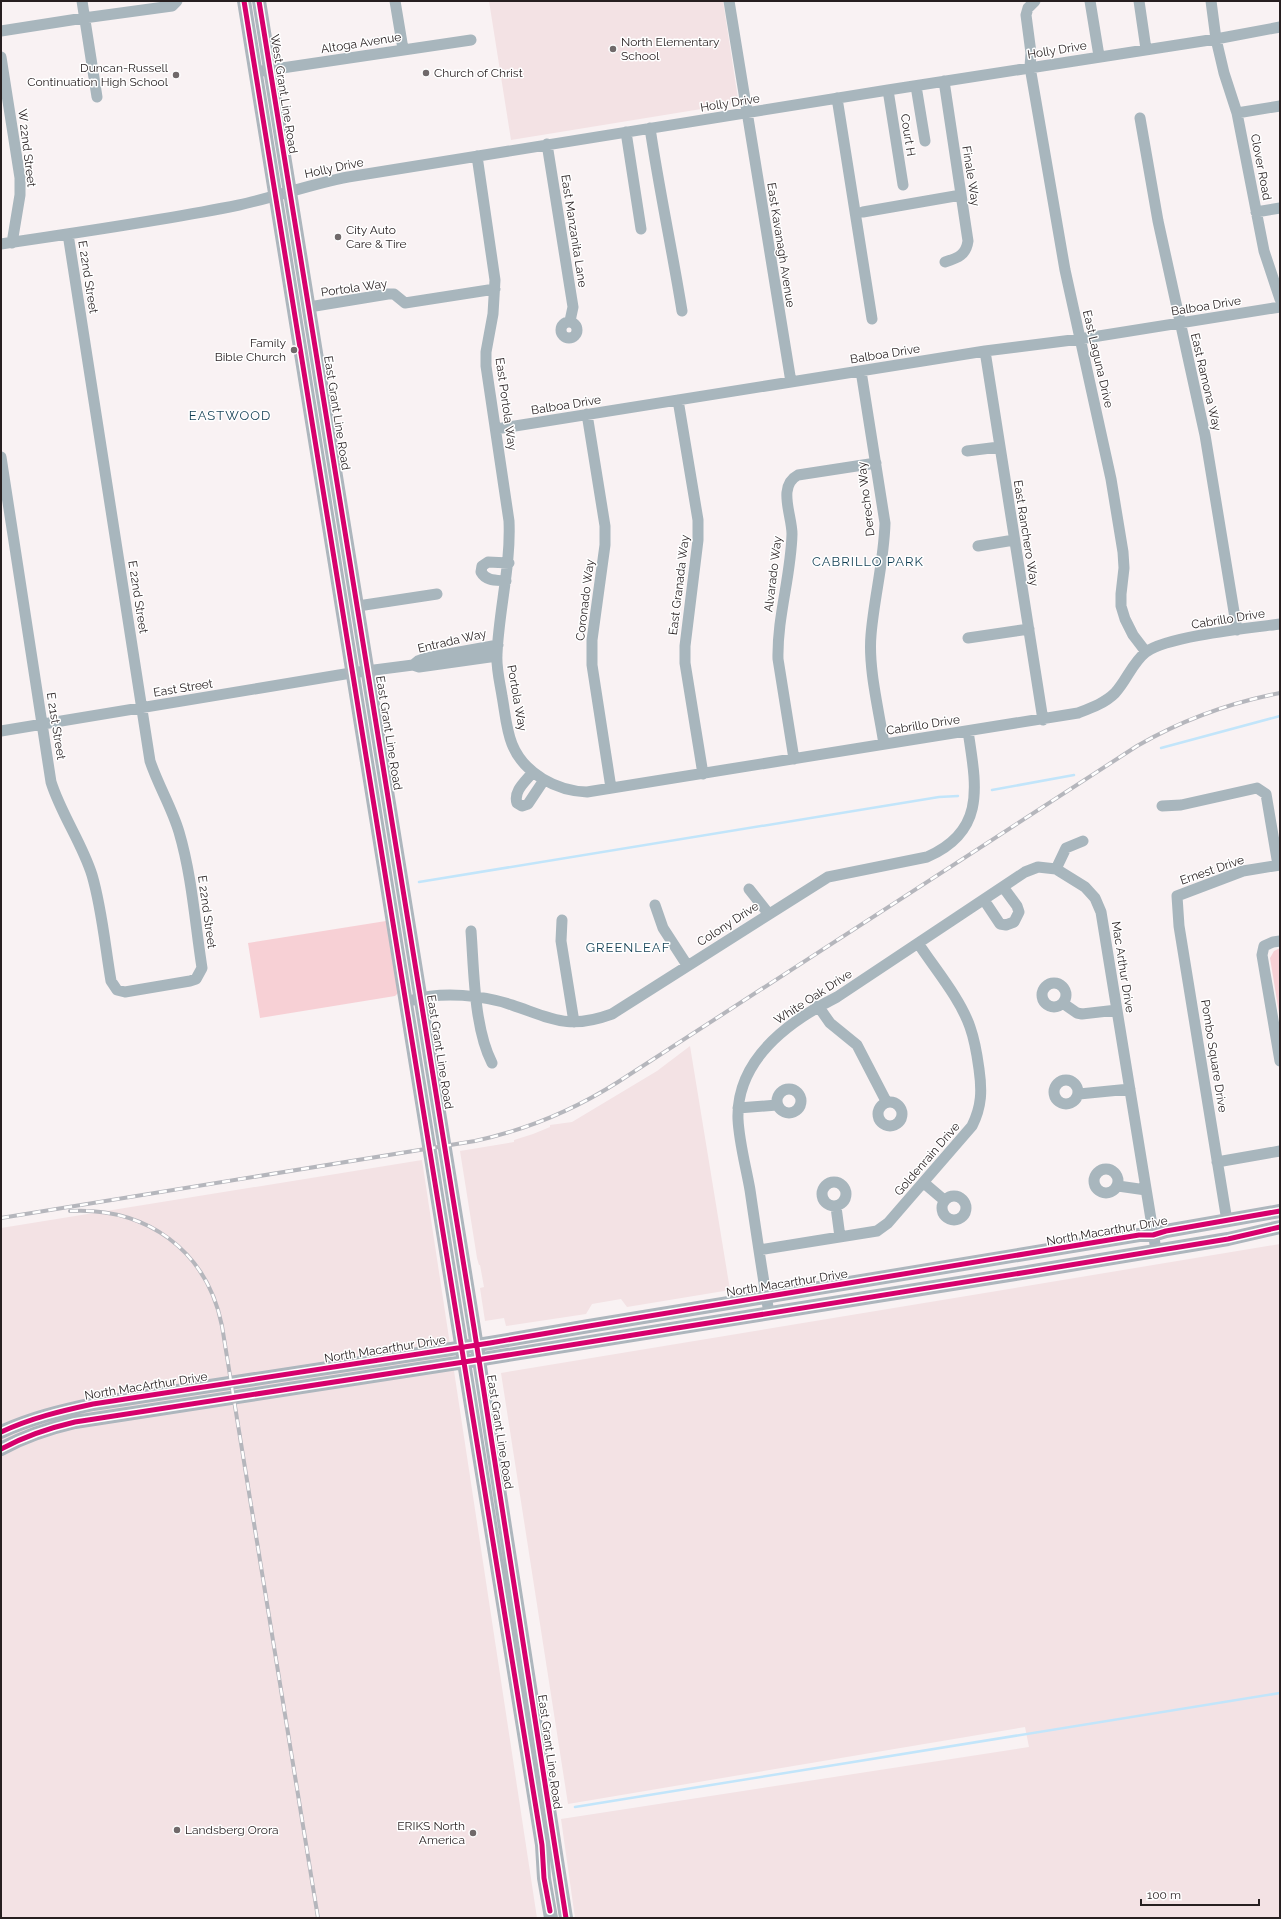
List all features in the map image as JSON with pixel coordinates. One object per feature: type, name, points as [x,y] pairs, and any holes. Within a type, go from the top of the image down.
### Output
[{"type":"main road","name":"West Grant Line Road","points":[[244,1],[275,196]]},
{"type":"main road","name":"West Grant Line Road","points":[[259,1],[291,191]]},
{"type":"main road","name":"East Grant Line Road","points":[[291,191],[421,998],[566,1918]]},
{"type":"main road","name":"East Grant Line Road","points":[[275,196],[542,1845],[544,1878],[552,1918]]},
{"type":"main road","name":"North Macarthur Drive","points":[[298,1373],[476,1346],[766,1296],[1139,1235],[1153,1234],[1280,1211]]},
{"type":"main road","name":"North Macarthur Drive","points":[[234,1397],[478,1360],[1228,1239],[1280,1227]]},
{"type":"main road","name":"North MacArthur Drive","points":[[1,1432],[19,1423],[50,1413],[93,1404],[298,1373]]},
{"type":"main road","name":"North MacArthur Drive","points":[[1,1449],[19,1439],[47,1429],[75,1422],[234,1397]]},
{"type":"street","points":[[82,1],[97,97]]},
{"type":"street","points":[[1,31],[172,6],[177,1]]},
{"type":"street","points":[[396,1],[403,49]]},
{"type":"street","name":"East Kavanagh Avenue","points":[[729,1],[746,113],[791,382]]},
{"type":"street","name":"East Laguna Drive","points":[[1035,1],[1028,8],[1026,15],[1031,53],[1030,67],[1065,270],[1101,427],[1123,552],[1124,568],[1121,594],[1122,606],[1125,619],[1133,635],[1146,652]]},
{"type":"street","points":[[1090,1],[1099,56]]},
{"type":"street","points":[[1139,1],[1146,49]]},
{"type":"street","name":"Clover Road","points":[[1211,1],[1216,39],[1224,73],[1237,113],[1264,251],[1280,300]]},
{"type":"street","name":"Holly Drive","points":[[7,244],[188,214],[275,196],[348,177],[1099,56],[1216,39],[1280,27]]},
{"type":"street","name":"Altoga Avenue","points":[[255,72],[471,40]]},
{"type":"street","name":"W 22nd Street","points":[[1,57],[20,178],[20,195],[7,244]]},
{"type":"street","name":"Finale Way","points":[[944,81],[968,241],[967,248],[962,256],[945,262]]},
{"type":"street","points":[[916,86],[925,140]]},
{"type":"street","name":"Court H","points":[[888,90],[903,185]]},
{"type":"street","points":[[838,98],[872,319]]},
{"type":"street","points":[[1237,113],[1280,106]]},
{"type":"street","name":"East Ramona Way","points":[[1140,118],[1158,221],[1179,324],[1205,435],[1237,630]]},
{"type":"street","points":[[650,128],[660,192],[670,238],[682,310]]},
{"type":"street","points":[[626,132],[641,229]]},
{"type":"street","name":"East Manzanita Lane","points":[[547,144],[573,307],[570,321]]},
{"type":"street","name":"East Portola Way","points":[[477,156],[495,290],[493,314],[486,352],[486,366],[510,521],[509,563],[497,650]]},
{"type":"street","points":[[863,212],[961,195]]},
{"type":"street","points":[[1256,212],[1280,208]]},
{"type":"street","name":"E 22nd Street","points":[[68,234],[150,761],[156,780],[179,831],[188,869],[202,968],[196,979],[190,981],[125,992],[117,990]]},
{"type":"street","name":"Portola Way","points":[[309,307],[388,294],[394,294],[405,304],[495,290]]},
{"type":"street","name":"Balboa Drive","points":[[496,429],[985,351],[1080,339],[1280,307]]},
{"type":"street","name":"East Ranchero Way","points":[[985,351],[1043,720]]},
{"type":"street","name":"Derecho Way","points":[[862,371],[884,524],[884,544],[871,636],[871,659],[884,744]]},
{"type":"street","name":"East Granada Way","points":[[678,400],[698,520],[698,540],[685,646],[685,663],[702,774]]},
{"type":"street","name":"Coronado Way","points":[[587,414],[605,526],[605,545],[592,640],[592,665],[612,788]]},
{"type":"street","points":[[967,451],[999,447]]},
{"type":"street","name":"E 21st Street","points":[[1,457],[51,782],[56,798],[79,843],[92,874],[111,981],[117,990]]},
{"type":"street","name":"Alvarado Way","points":[[794,759],[778,659],[777,643],[791,550],[792,532],[787,492],[788,484],[798,475],[876,463]]},
{"type":"street","points":[[978,546],[1014,540]]},
{"type":"street","points":[[506,581],[487,579],[481,572],[482,566],[488,562],[509,563]]},
{"type":"street","points":[[358,606],[437,594]]},
{"type":"street","name":"Cabrillo Drive","points":[[544,780],[560,788],[574,792],[587,792],[1043,720],[1078,713],[1095,707],[1108,699],[1115,692],[1134,664],[1146,652],[1157,646],[1174,641],[1280,624]]},
{"type":"street","points":[[968,638],[1029,629]]},
{"type":"street","name":"Portola Way","points":[[497,650],[507,726],[511,739],[521,759],[533,772],[544,780]]},
{"type":"street","name":"Entrada Way","points":[[368,671],[413,665],[419,668],[497,650]]},
{"type":"street","name":"East Street","points":[[1,731],[368,671]]},
{"type":"street","name":"Colony Drive","points":[[406,1002],[421,998],[455,994],[511,1004],[552,1020],[574,1022],[598,1019],[612,1014],[768,913],[828,877],[926,857],[939,852],[953,842],[967,822],[975,799],[975,778],[968,731]]},
{"type":"street","points":[[533,772],[517,792],[515,798],[517,803],[522,806],[528,804],[544,780]]},
{"type":"street","points":[[1162,806],[1181,805],[1256,788],[1266,794],[1279,865]]},
{"type":"street","points":[[1056,869],[1066,848],[1083,841]]},
{"type":"street","name":"Ernest Drive","points":[[1177,896],[1243,871],[1279,865]]},
{"type":"street","name":"White Oak Drive","points":[[769,1313],[738,1120],[738,1108],[743,1084],[752,1064],[765,1047],[779,1034],[818,1006],[837,997],[1025,872],[1038,867],[1056,869]]},
{"type":"street","name":"Mac Arthur Drive","points":[[1056,869],[1085,888],[1095,898],[1101,912],[1156,1250]]},
{"type":"street","points":[[984,900],[1000,924],[1006,925],[1014,922],[1018,917],[1017,906],[1003,887]]},
{"type":"street","points":[[749,889],[768,913]]},
{"type":"street","name":"Pombo Square Drive","points":[[1177,896],[1179,926],[1227,1221]]},
{"type":"street","points":[[655,905],[663,928],[687,965]]},
{"type":"street","points":[[562,920],[561,941],[574,1022]]},
{"type":"street","points":[[471,931],[476,998],[484,1048],[492,1063]]},
{"type":"street","points":[[1280,941],[1264,946],[1262,955],[1280,1061]]},
{"type":"street","name":"Goldenrain Drive","points":[[759,1250],[877,1231],[888,1223],[972,1126],[978,1114],[981,1100],[981,1086],[976,1046],[970,1025],[918,943]]},
{"type":"street","points":[[1064,1004],[1077,1013],[1082,1014],[1116,1010]]},
{"type":"street","points":[[818,1006],[830,1024],[857,1045],[886,1101]]},
{"type":"street","points":[[1078,1094],[1130,1089]]},
{"type":"street","points":[[738,1108],[777,1105]]},
{"type":"street","points":[[1217,1162],[1280,1151]]},
{"type":"street","points":[[924,1183],[944,1200]]},
{"type":"street","points":[[1118,1186],[1146,1190]]},
{"type":"street","points":[[836,1207],[840,1237]]},
{"type":"shaded area","name":"North Elementary School","points":[[489,1],[723,1],[738,99],[732,104],[511,140]]},
{"type":"shaded area","points":[[386,921],[398,993],[395,996],[260,1018],[248,943]]},
{"type":"shaded area","points":[[1280,948],[1280,1019],[1270,958],[1274,951]]},
{"type":"shaded area","points":[[690,1046],[730,1290],[627,1307],[621,1299],[592,1304],[586,1314],[506,1326],[504,1318],[485,1321],[480,1288],[484,1287],[480,1265],[477,1258],[460,1151],[514,1142],[514,1140],[550,1127],[550,1125],[572,1122],[657,1071]]},
{"type":"shaded area","points":[[422,1160],[537,1918],[1,1918],[1,1228]]},
{"type":"shaded area","points":[[1280,1244],[1280,1918],[575,1918],[561,1819],[1029,1747],[1025,1727],[568,1804],[501,1373]]},
{"type":"waterway","points":[[1161,748],[1280,716]]},
{"type":"waterway","points":[[992,790],[1074,775]]},
{"type":"waterway","points":[[419,882],[939,797],[958,796]]},
{"type":"waterway","points":[[575,1807],[1280,1693]]},
{"type":"railway","points":[[1,1218],[475,1141],[513,1131],[549,1118],[567,1110],[618,1082],[1137,746],[1171,728],[1224,707],[1280,693]]},
{"type":"railway","points":[[70,1211],[98,1212],[124,1217],[148,1226],[169,1238],[187,1255],[203,1275],[214,1299],[222,1326],[318,1918]]},
{"type":"cycle path","points":[[244,1],[542,1845],[544,1878],[550,1911]]},
{"type":"cycle path","points":[[259,1],[474,1328],[566,1918]]},
{"type":"cycle path","points":[[1,1432],[35,1419],[93,1404],[490,1343],[1139,1235],[1153,1235],[1166,1231],[1280,1211]]},
{"type":"cycle path","points":[[1,1449],[37,1433],[75,1422],[464,1362],[1034,1271],[1228,1239],[1280,1227]]},
{"type":"place","name":"North Elementary School","points":[[613,49]]},
{"type":"place","name":"Church of Christ","points":[[426,73]]},
{"type":"place","name":"Duncan-Russell Continuation High School","points":[[176,75]]},
{"type":"place","name":"City Auto Care & Tire","points":[[338,237]]},
{"type":"place","name":"Family Bible Church","points":[[294,350]]},
{"type":"place","name":"Landsberg Orora","points":[[177,1830]]},
{"type":"place","name":"ERIKS North America","points":[[473,1833]]},
{"type":"district","name":"EASTWOOD","points":[[230,415]]},
{"type":"district","name":"CABRILLO PARK","points":[[868,561]]},
{"type":"district","name":"GREENLEAF","points":[[628,947]]}]
